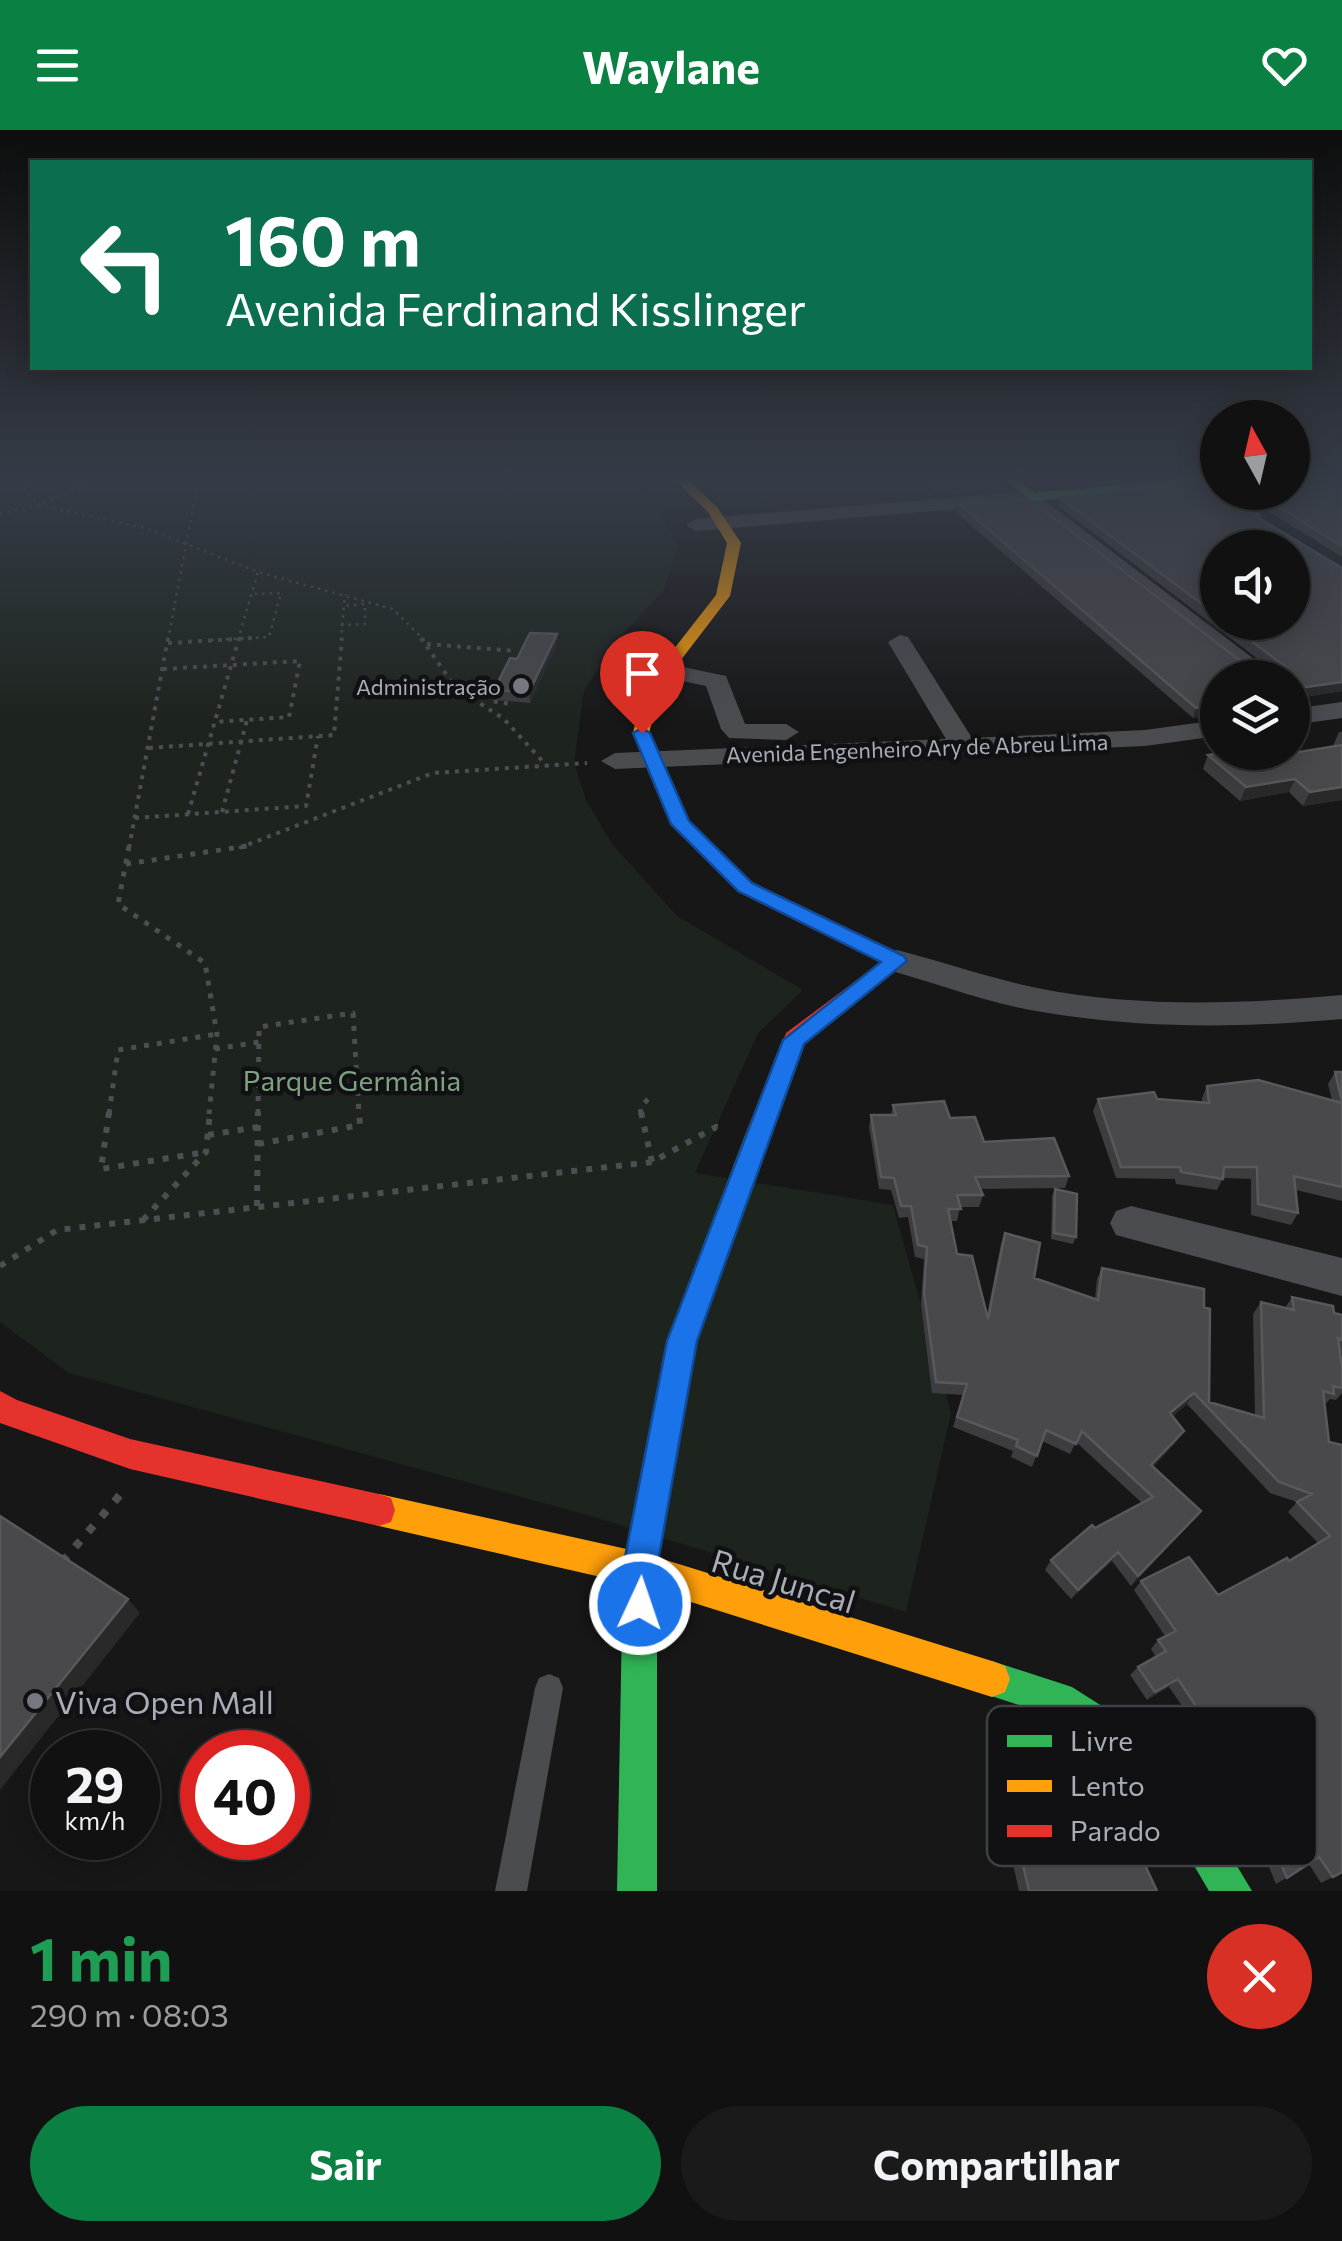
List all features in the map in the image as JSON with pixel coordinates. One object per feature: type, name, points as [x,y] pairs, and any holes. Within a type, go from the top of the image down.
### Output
[{"type":"street","points":[[731,559],[723,596],[653,686],[642,733],[680,824],[745,887],[896,961],[1039,1000],[1146,1011],[1265,1014],[1342,1007]]},
{"type":"street","points":[[1114,559],[1244,660]]},
{"type":"street","points":[[900,642],[964,746]]},
{"type":"street","points":[[664,670],[718,681],[738,732],[821,730]]},
{"type":"street","points":[[1310,715],[1342,710]]},
{"type":"street","name":"Avenida Engenheiro Ary de Abreu Lima","points":[[615,762],[1144,738],[1200,730]]},
{"type":"street","points":[[637,1891],[640,1568],[682,1341],[794,1040],[896,961]]},
{"type":"street","points":[[1131,1223],[1342,1277]]},
{"type":"street","name":"Rua Juncal","points":[[0,1405],[151,1459],[640,1568],[1068,1706]]},
{"type":"street","name":"Rua Juncal","points":[[1217,1866],[1232,1891]]},
{"type":"lane","points":[[510,1891],[549,1688]]},
{"type":"path","points":[[143,1220],[206,1152],[217,1034],[205,963],[118,904],[183,559]]},
{"type":"path","points":[[225,559],[393,609],[427,644],[456,688],[504,719],[546,765]]},
{"type":"path","points":[[188,814],[258,572]]},
{"type":"path","points":[[168,642],[269,637],[281,593],[252,594]]},
{"type":"path","points":[[149,748],[334,735],[345,594]]},
{"type":"path","points":[[341,625],[365,624],[365,604],[343,606]]},
{"type":"path","points":[[427,644],[516,651]]},
{"type":"path","points":[[163,669],[300,661],[289,717],[214,722]]},
{"type":"path","points":[[342,670],[352,668]]},
{"type":"path","points":[[504,719],[512,703],[490,702],[505,674]]},
{"type":"path","points":[[222,812],[247,720]]},
{"type":"path","points":[[304,823],[318,736]]},
{"type":"path","points":[[126,864],[241,848],[432,772],[615,762]]},
{"type":"path","points":[[135,818],[306,806]]},
{"type":"path","points":[[257,1206],[259,1028],[352,1013],[360,1125],[258,1144]]},
{"type":"path","points":[[206,1152],[101,1169],[118,1050],[217,1034]]},
{"type":"path","points":[[215,1049],[260,1042]]},
{"type":"path","points":[[648,1099],[640,1108],[652,1162]]},
{"type":"path","points":[[208,1135],[258,1127]]},
{"type":"path","points":[[0,1266],[56,1230],[652,1162],[716,1127],[758,1135]]},
{"type":"path","points":[[62,1562],[151,1459]]},
{"type":"green space","name":"Parque Germânia","points":[[0,559],[674,559],[664,590],[623,634],[584,690],[574,763],[586,800],[612,844],[677,916],[803,990],[758,1033],[695,1173],[893,1205],[951,1413],[906,1612],[587,1515],[69,1373],[0,1322]]},
{"type":"building","points":[[1023,559],[1108,559],[1200,630],[1200,640],[1213,640],[1239,660],[1200,660],[1200,707],[1196,708]]},
{"type":"building","points":[[1142,559],[1200,559],[1200,603]]},
{"type":"building","points":[[1310,559],[1327,559],[1342,568],[1342,682],[1310,686],[1310,660],[1276,660],[1250,640],[1310,640]]},
{"type":"building","points":[[530,633],[557,634],[529,692],[494,690],[510,658],[517,659]]},
{"type":"building","points":[[1342,745],[1342,787],[1310,792],[1295,779],[1246,787],[1226,770],[1310,770],[1310,750]]},
{"type":"building","points":[[1335,1072],[1342,1072],[1342,1101]]},
{"type":"building","points":[[1258,1080],[1342,1103],[1342,1187],[1294,1176],[1298,1213],[1258,1204],[1257,1167],[1224,1167],[1223,1179],[1181,1172],[1180,1167],[1121,1167],[1098,1099],[1154,1092],[1157,1099],[1209,1103],[1207,1086]]},
{"type":"building","points":[[944,1101],[950,1118],[975,1117],[984,1142],[1054,1138],[1069,1176],[975,1177],[983,1195],[957,1195],[961,1209],[948,1209],[957,1254],[972,1256],[988,1319],[1005,1233],[1040,1243],[1034,1278],[1098,1300],[1102,1268],[1204,1289],[1204,1307],[1210,1309],[1209,1402],[1264,1418],[1261,1302],[1294,1310],[1292,1297],[1333,1306],[1334,1313],[1342,1315],[1342,1340],[1338,1338],[1342,1388],[1333,1386],[1334,1394],[1323,1391],[1329,1442],[1342,1445],[1342,1872],[1333,1877],[1317,1858],[1317,1706],[1196,1706],[1178,1679],[1155,1692],[1138,1667],[1166,1651],[1158,1640],[1176,1631],[1141,1581],[1189,1557],[1218,1595],[1287,1558],[1289,1561],[1330,1536],[1297,1502],[1312,1494],[1279,1482],[1194,1393],[1170,1413],[1184,1431],[1151,1465],[1201,1511],[1138,1576],[1118,1552],[1078,1590],[1051,1560],[1092,1525],[1095,1528],[1153,1497],[1082,1431],[1076,1444],[1046,1430],[1037,1456],[1016,1446],[1018,1440],[957,1417],[967,1384],[936,1382],[924,1292],[927,1247],[918,1245],[911,1206],[901,1206],[894,1178],[881,1177],[871,1115],[896,1115],[893,1105]]},
{"type":"building","points":[[1055,1189],[1077,1194],[1076,1237],[1054,1233]]},
{"type":"building","points":[[0,1516],[128,1599],[0,1757]]},
{"type":"building","points":[[1023,1866],[1145,1866],[1157,1891],[1029,1891]]},
{"type":"building","points":[[1282,1866],[1305,1866],[1287,1878]]},
{"type":"traffic: fast","points":[[637,1891],[640,1569],[682,1341],[758,1135]]},
{"type":"traffic: fast","points":[[992,1679],[1068,1706]]},
{"type":"traffic: fast","points":[[1217,1866],[1232,1891]]},
{"type":"traffic: slow","points":[[731,559],[723,596],[653,686],[641,733],[681,824],[745,887],[778,903]]},
{"type":"traffic: slow","points":[[379,1510],[640,1569],[992,1679]]},
{"type":"traffic: jam","points":[[758,1135],[794,1039],[897,961],[778,903]]},
{"type":"traffic: jam","points":[[0,1405],[7,1411],[130,1454],[379,1510]]},
{"type":"place","name":"Administração","points":[[521,686]]},
{"type":"place","name":"Viva Open Mall","points":[[35,1701]]},
{"type":"route","points":[[640,1604],[640,1568],[682,1341],[794,1040],[896,961],[745,887],[680,824],[642,733]]}]
